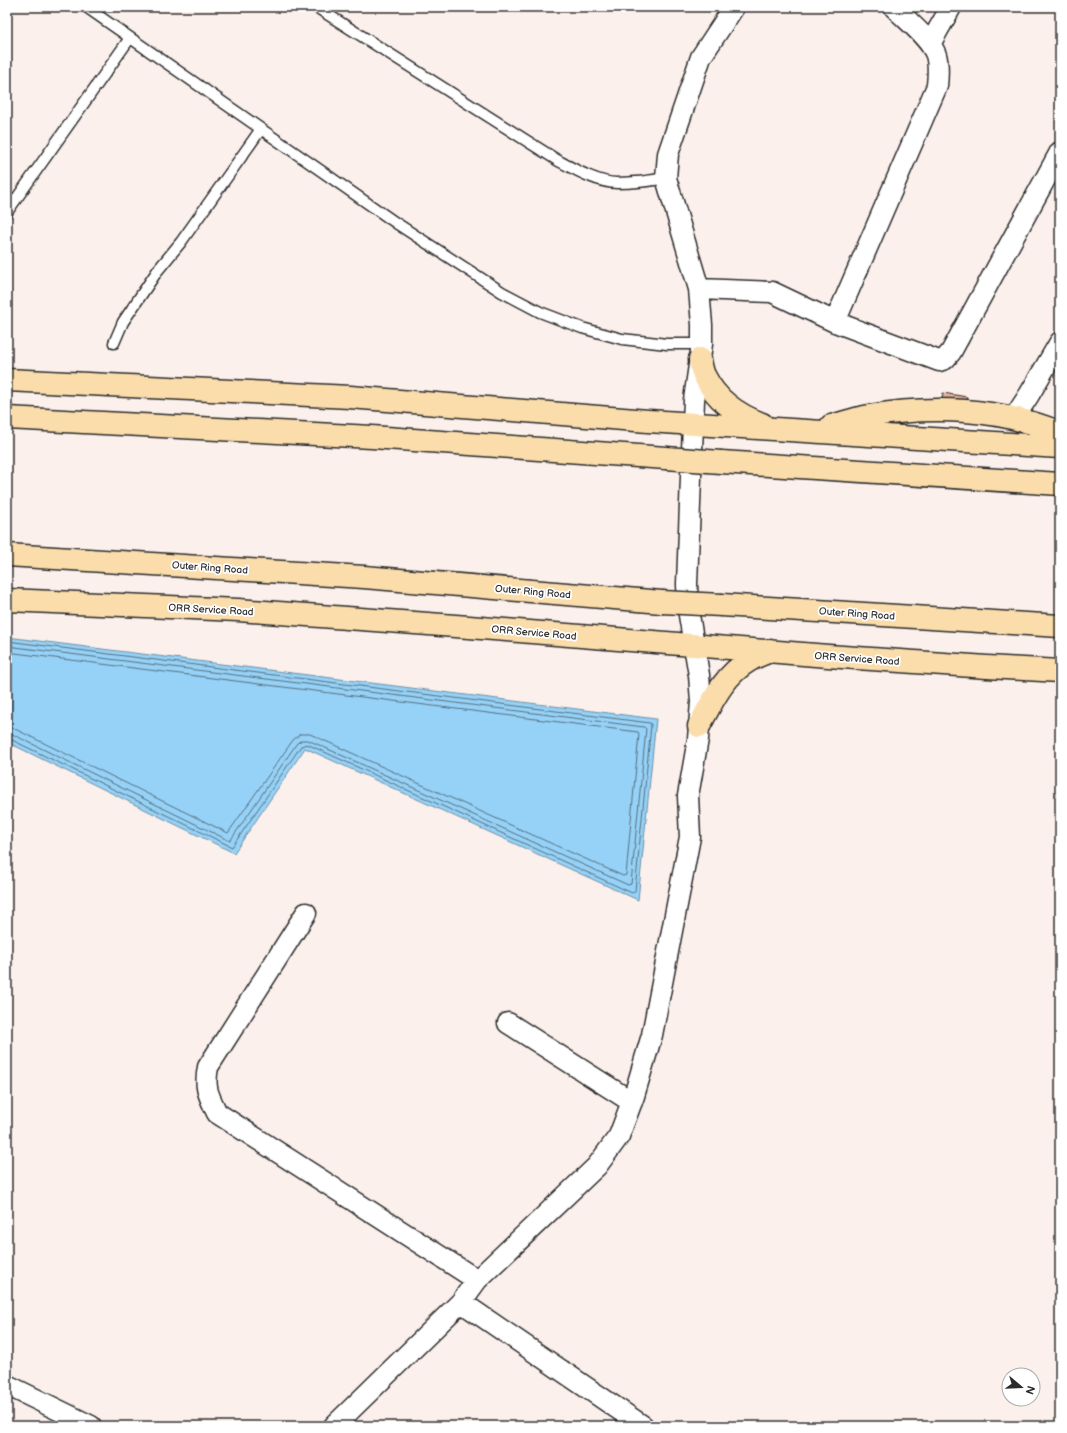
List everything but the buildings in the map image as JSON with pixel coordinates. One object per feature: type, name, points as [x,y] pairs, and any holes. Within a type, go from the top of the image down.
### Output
[{"type":"main road","points":[[701,352],[704,376],[723,402],[753,420],[775,428]]},
{"type":"main road","points":[[7,380],[350,397],[692,424],[1060,447]]},
{"type":"main road","points":[[814,431],[868,416],[932,409],[984,413],[1014,418],[1046,427],[1060,433]]},
{"type":"main road","points":[[7,418],[372,437],[1060,484]]},
{"type":"main road","name":"Outer Ring Road","points":[[7,555],[364,577],[662,602],[1060,626]]},
{"type":"main road","name":"ORR Service Road","points":[[7,600],[238,610],[987,668],[1060,671]]},
{"type":"main road","points":[[699,726],[720,687],[733,673],[750,660],[770,651]]},
{"type":"street","points":[[334,1426],[461,1302],[477,1280],[597,1166],[619,1136],[632,1102],[652,1035],[690,837],[688,796],[698,739],[701,702],[699,675],[688,609],[687,584],[692,424],[701,352],[702,325],[699,289],[666,178],[668,154],[701,57],[734,7]]},
{"type":"street","points":[[834,322],[937,86],[938,71],[936,55],[930,44],[894,7]]},
{"type":"street","points":[[930,44],[950,7]]},
{"type":"street","points":[[699,289],[772,292],[834,322],[939,361],[945,359],[951,352],[1060,152]]},
{"type":"street","points":[[1014,418],[1060,342]]},
{"type":"street","points":[[306,913],[208,1067],[205,1081],[208,1095],[217,1113],[477,1280]]},
{"type":"street","points":[[508,1023],[632,1102]]},
{"type":"street","points":[[461,1302],[643,1426]]},
{"type":"street","points":[[7,1384],[91,1426]]},
{"type":"lane","points":[[86,7],[403,227],[502,292],[540,312],[582,328],[622,339],[667,344],[701,352]]},
{"type":"lane","points":[[316,7],[557,160],[586,175],[616,183],[640,182],[666,178]]},
{"type":"lane","points":[[7,212],[130,38]]},
{"type":"lane","points":[[114,343],[123,322],[149,283],[186,236],[261,129]]},
{"type":"water","points":[[7,637],[656,719],[638,900],[305,748],[234,853],[7,742]]}]
